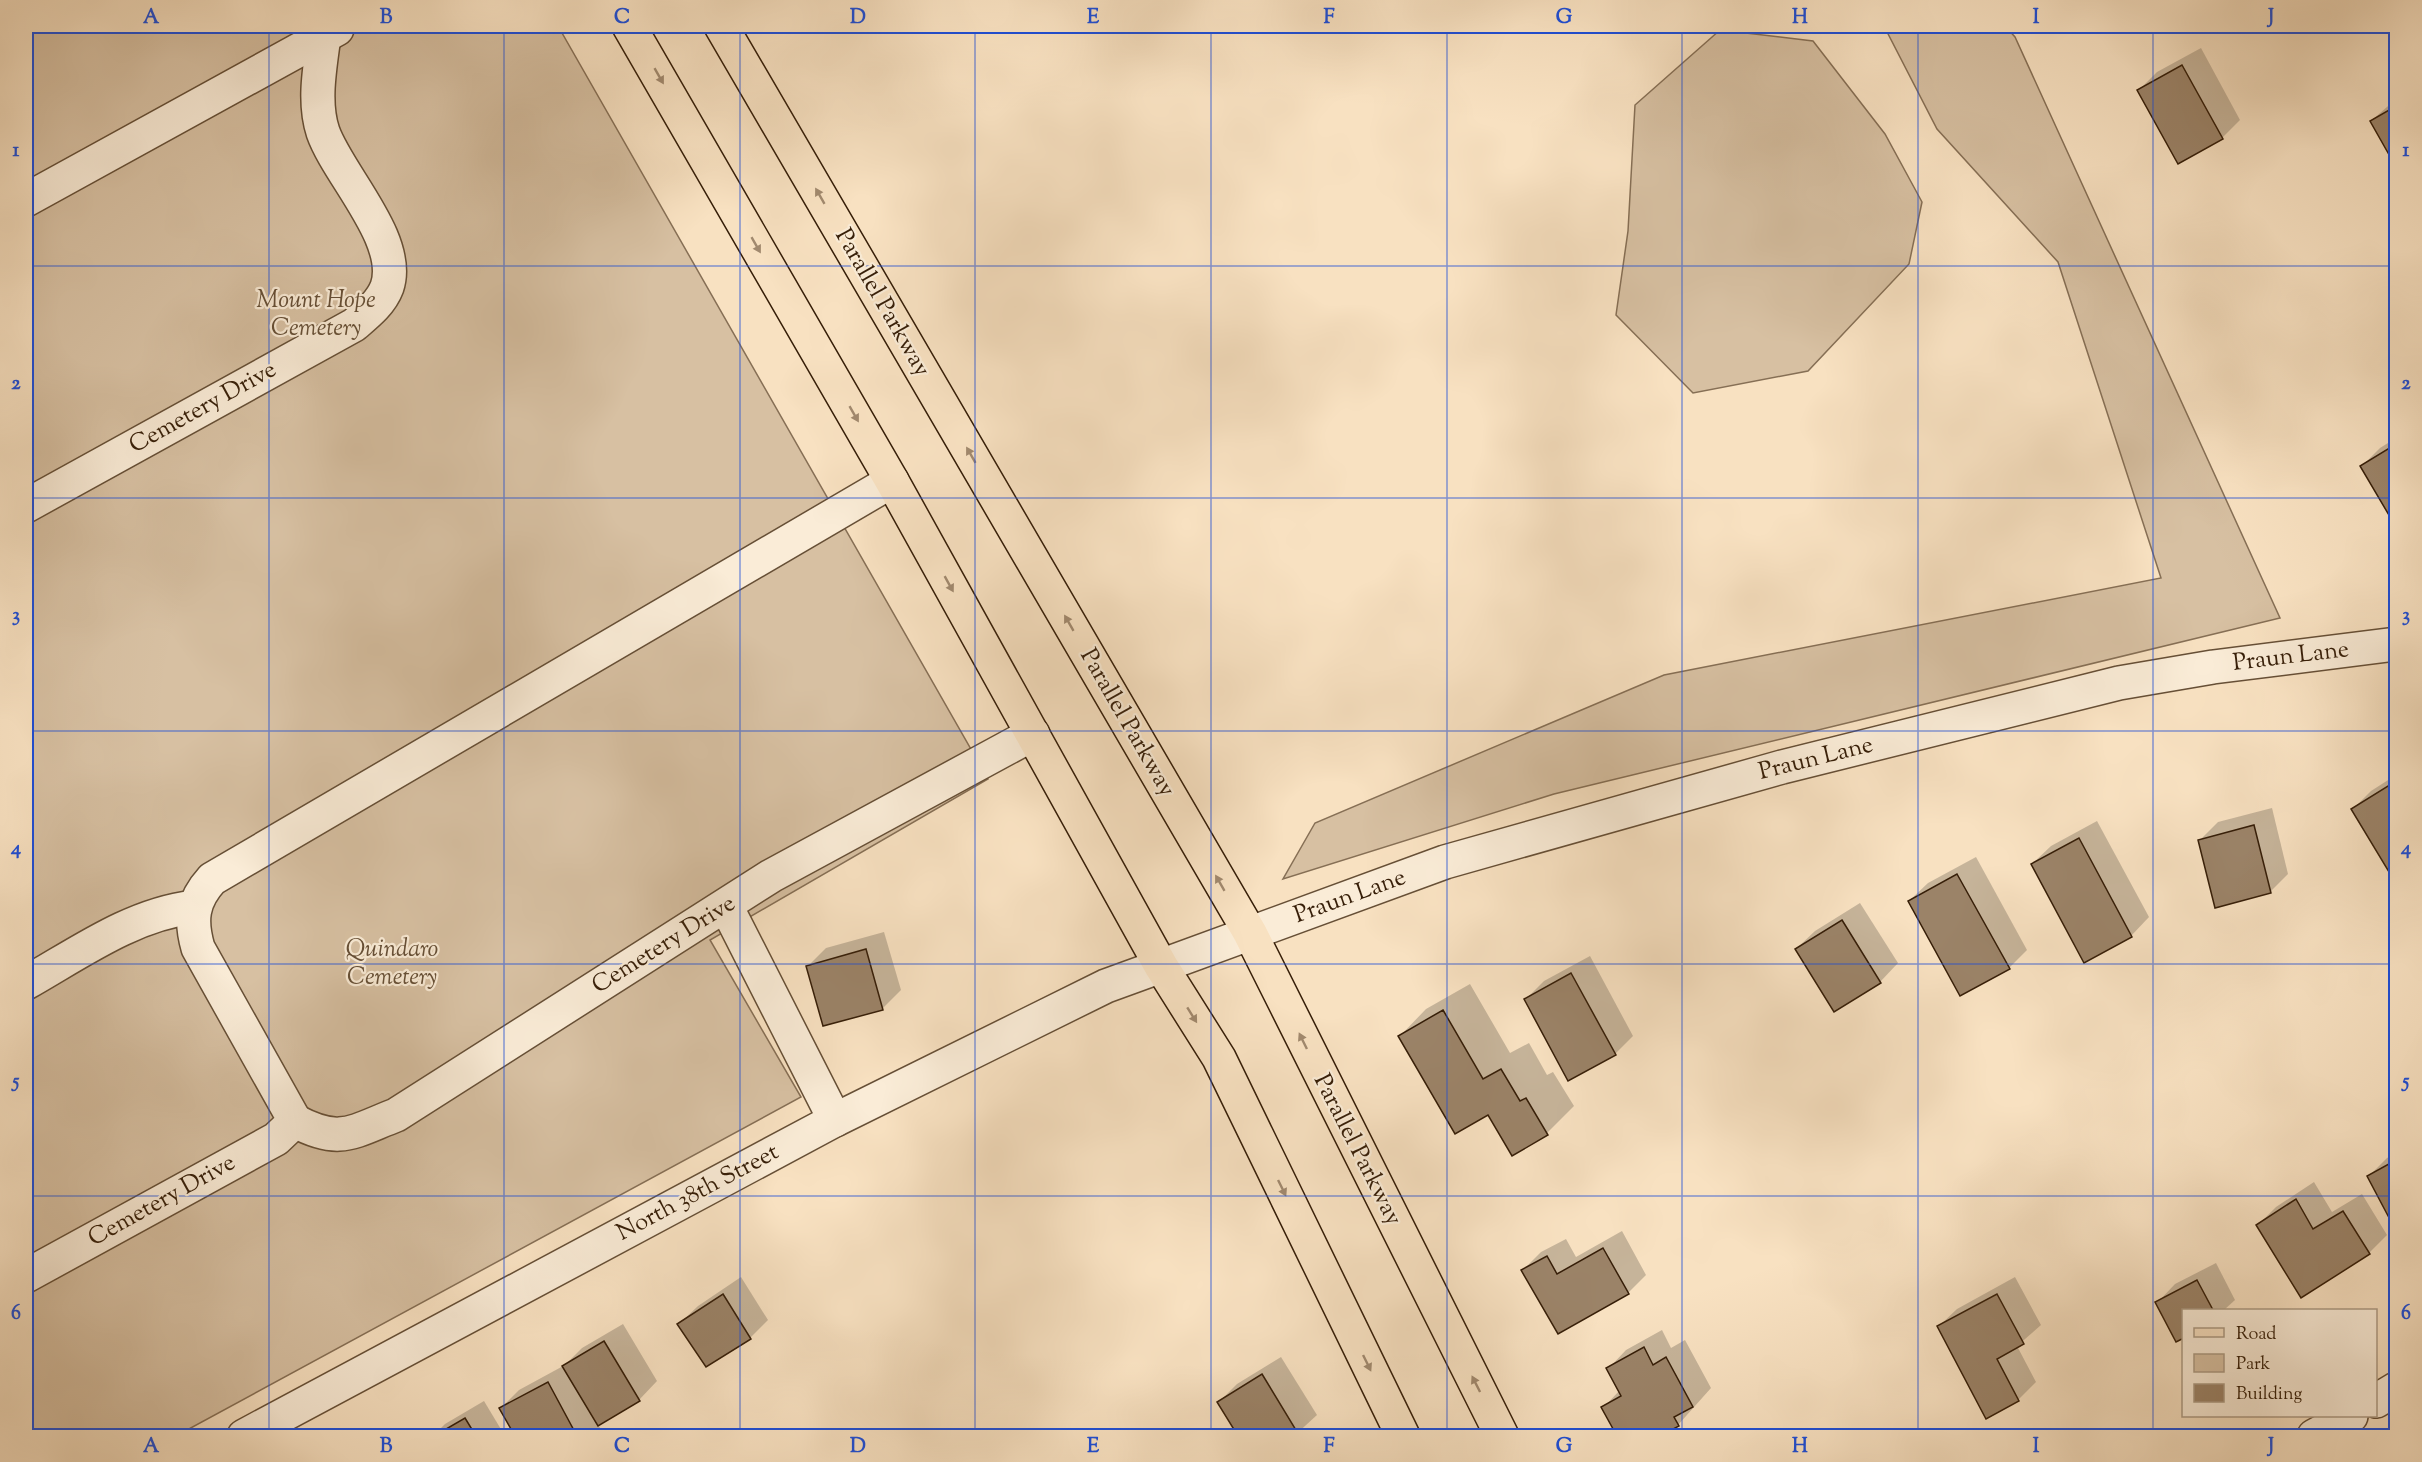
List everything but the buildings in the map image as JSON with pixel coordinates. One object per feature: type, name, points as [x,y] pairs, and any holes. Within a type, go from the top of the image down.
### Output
[{"type":"main road","points":[[629,26],[892,481],[1161,966],[1219,1058],[1403,1437]]},
{"type":"main road","name":"Parallel Parkway","points":[[721,26],[1250,933],[1502,1437]]},
{"type":"street","name":"Cemetery Drive","points":[[26,200],[323,29]]},
{"type":"street","name":"Cemetery Drive","points":[[26,506],[354,325],[375,306],[387,286],[389,265],[382,240],[324,133],[318,110],[323,29]]},
{"type":"street","points":[[295,1121],[198,948],[193,931],[193,908],[200,892],[212,879],[892,481]]},
{"type":"street","name":"Praun Lane","points":[[1161,966],[1445,862],[1782,767],[2119,683],[2213,667],[2397,644]]},
{"type":"street","name":"Cemetery Drive","points":[[26,1276],[276,1139],[295,1121],[319,1134],[346,1135],[396,1115],[771,876],[1033,734]]},
{"type":"street","points":[[726,906],[835,1120]]},
{"type":"street","points":[[26,983],[135,922],[166,911],[193,908]]},
{"type":"street","name":"North 38th Street","points":[[244,1437],[835,1120],[1106,986],[1161,966]]},
{"type":"street","points":[[2377,1400],[2397,1389]]},
{"type":"street","points":[[2314,1437],[2349,1417]]},
{"type":"green space","points":[[26,26],[558,26],[988,779],[710,940],[801,1097],[176,1436],[26,1436]]},
{"type":"green space","points":[[1884,26],[2005,26],[2015,37],[2280,618],[1554,794],[1283,879],[1315,823],[1664,675],[2161,578],[2058,262],[1937,129]]},
{"type":"green space","points":[[1720,30],[1813,41],[1885,134],[1922,202],[1909,264],[1808,371],[1693,393],[1616,315],[1628,231],[1635,105]]},
{"type":"park label","name":"Mount Hope Cemetery","points":[[316,315]]},
{"type":"park label","name":"Quindaro Cemetery","points":[[392,964]]}]
